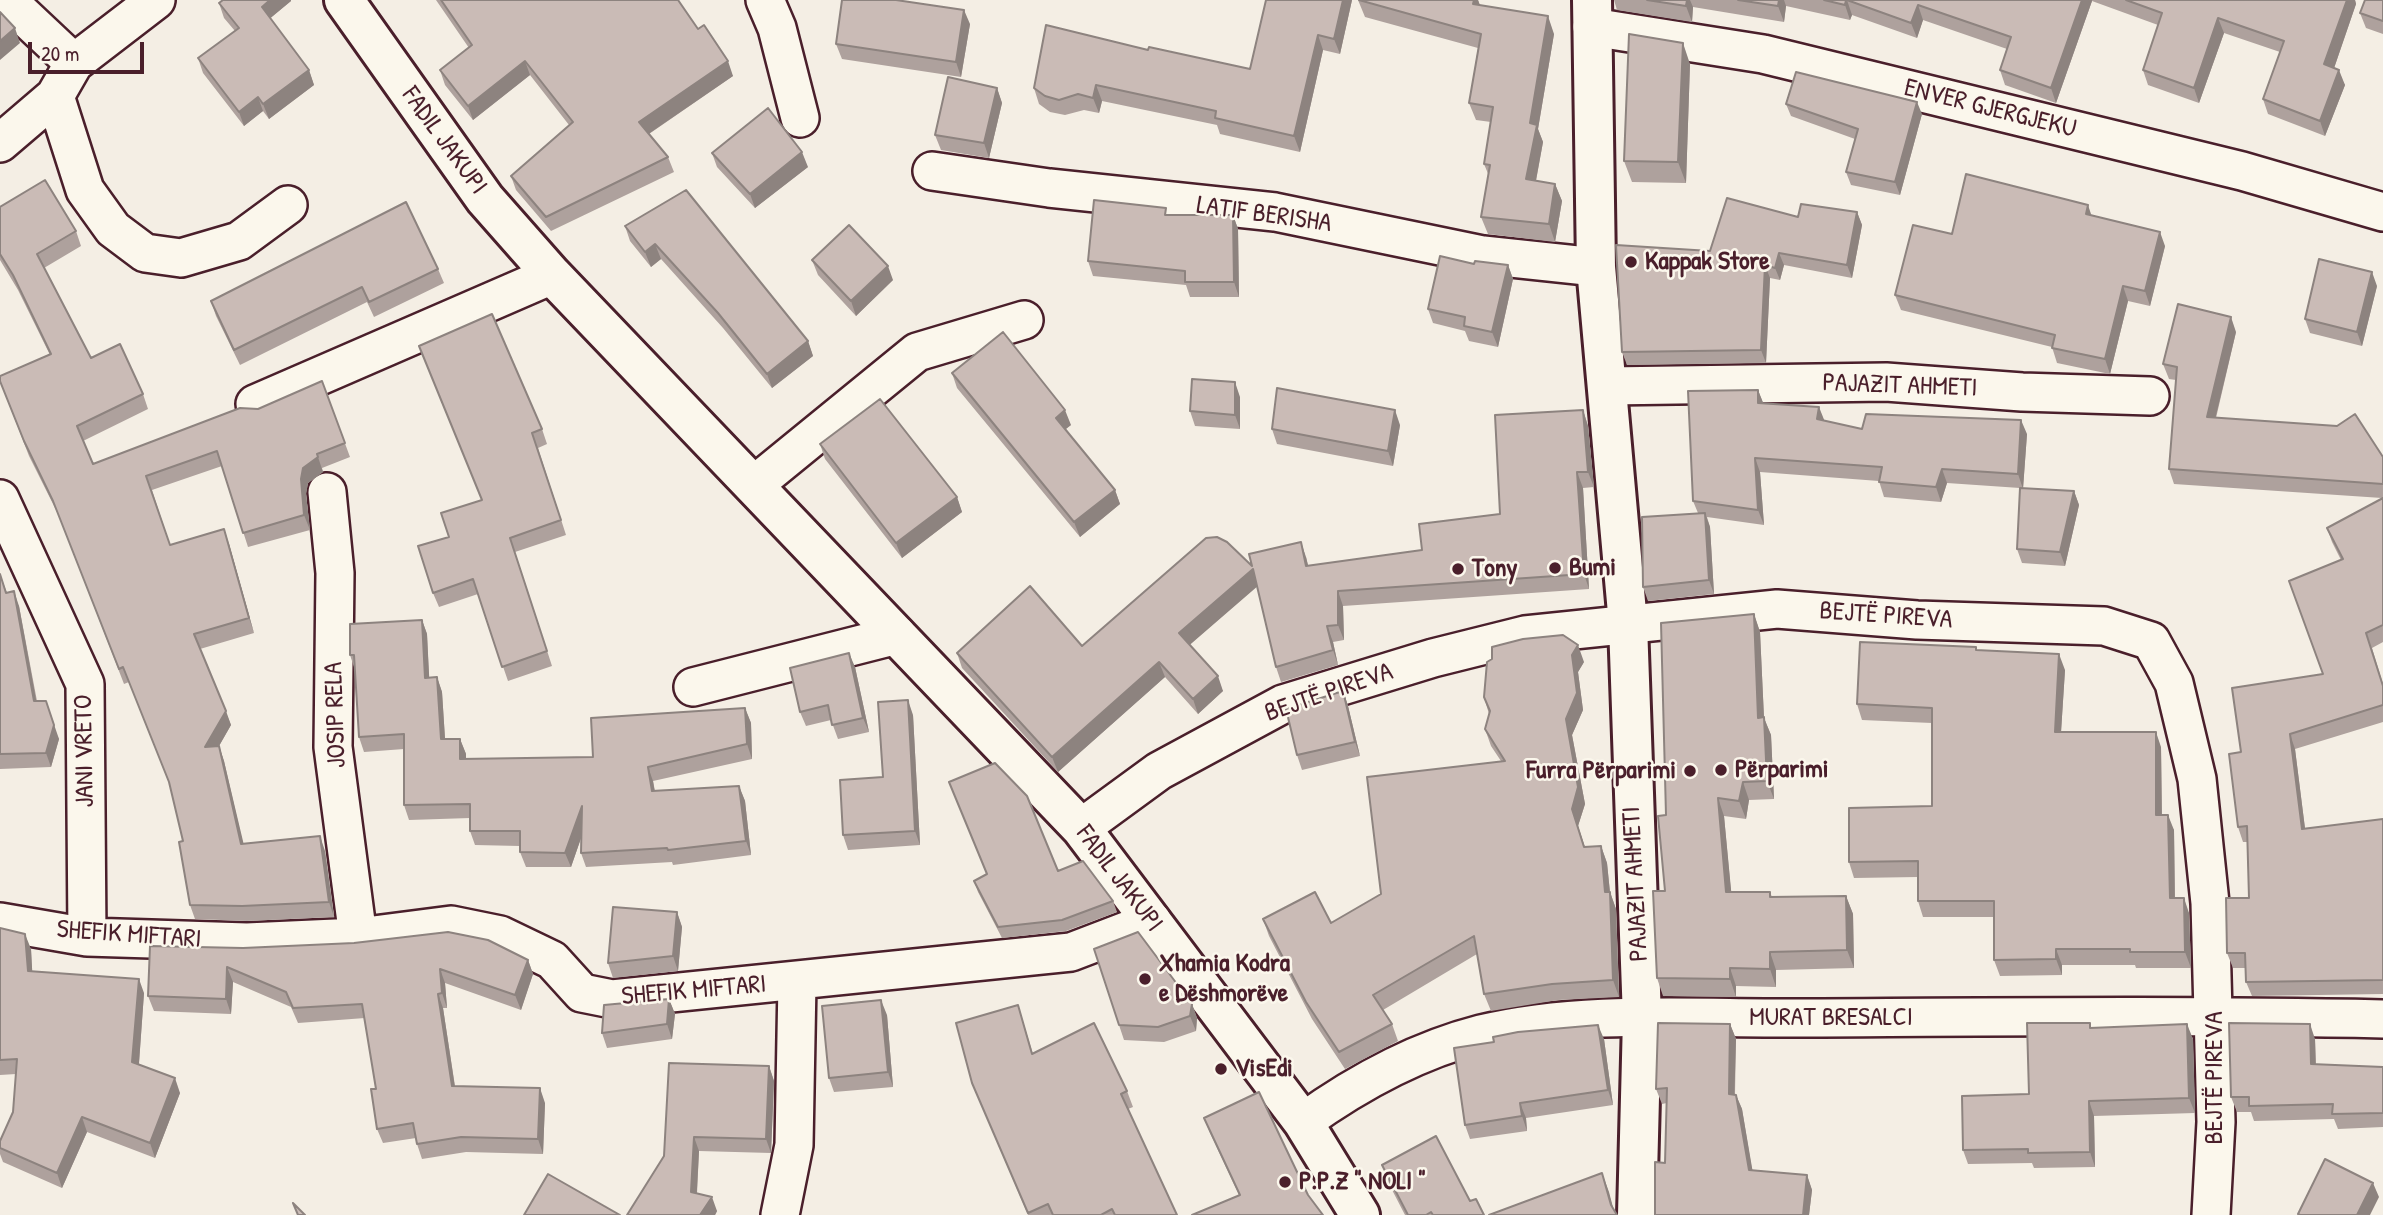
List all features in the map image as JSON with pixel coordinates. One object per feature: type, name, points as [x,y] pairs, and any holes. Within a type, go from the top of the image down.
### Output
[{"type":"street","points":[[7,0],[74,63]]},
{"type":"street","points":[[0,144],[55,96],[74,63],[156,0]]},
{"type":"street","name":"FADIL JAKUPI","points":[[344,0],[485,199],[552,275],[1081,828],[1303,1122],[1360,1215]]},
{"type":"street","points":[[765,0],[777,28],[800,118]]},
{"type":"street","name":"ENVER GJERGJEKU","points":[[1592,13],[2242,171],[2383,212]]},
{"type":"street","name":"PAJAZIT AHMETI","points":[[1592,13],[1596,267],[1628,624],[1642,1019],[1637,1215]]},
{"type":"street","points":[[55,96],[85,190],[113,229],[145,253],[181,258],[239,241],[288,205]]},
{"type":"street","name":"LATIF BERISHA","points":[[932,171],[1049,188],[1275,212],[1483,254],[1596,267]]},
{"type":"street","points":[[255,404],[552,275]]},
{"type":"street","points":[[754,485],[917,352],[1024,320]]},
{"type":"street","name":"PAJAZIT AHMETI","points":[[1607,386],[1886,382],[2022,392],[2150,396]]},
{"type":"street","name":"JOSIP RELA","points":[[327,492],[335,573],[333,747],[358,937]]},
{"type":"street","name":"JANI VRETO","points":[[0,499],[85,684],[87,937]]},
{"type":"street","name":"BEJTË PIREVA","points":[[1081,828],[1159,771],[1283,704],[1433,658],[1525,635],[1777,609],[1917,620],[2104,626],[2151,641],[2174,683],[2197,779],[2210,902],[2216,1016],[2216,1122],[2211,1215]]},
{"type":"street","points":[[693,687],[897,635]]},
{"type":"street","name":"SHEFIK MIFTARI","points":[[0,922],[87,937],[247,942],[358,937],[451,925],[500,935],[552,960],[582,993],[612,999],[1071,952],[1152,921]]},
{"type":"street","points":[[780,1215],[794,1144],[797,982]]},
{"type":"street","name":"MURAT BRESALCI","points":[[1303,1122],[1341,1095],[1431,1049],[1480,1034],[1589,1017],[2216,1016],[2383,1019]]},
{"type":"building","points":[[223,0],[270,0],[262,7],[309,70],[263,104],[258,97],[239,112],[198,58],[239,28],[219,3]]},
{"type":"building","points":[[441,0],[678,0],[698,29],[704,25],[728,61],[639,122],[668,157],[546,217],[511,176],[573,122],[525,61],[468,106],[440,70],[472,45]]},
{"type":"building","points":[[842,0],[896,0],[964,10],[956,62],[836,44]]},
{"type":"building","points":[[1266,0],[1343,0],[1334,39],[1318,35],[1294,136],[1215,118],[1216,111],[1096,85],[1093,98],[1078,94],[1059,100],[1045,96],[1034,88],[1046,25],[1148,50],[1149,47],[1250,69]]},
{"type":"building","points":[[1359,0],[1474,0],[1473,4],[1548,16],[1530,123],[1537,125],[1526,179],[1555,184],[1549,224],[1481,217],[1490,165],[1484,164],[1493,107],[1469,103],[1481,34]]},
{"type":"building","points":[[1647,0],[1687,0],[1686,6]]},
{"type":"building","points":[[1738,0],[1779,0],[1778,6]]},
{"type":"building","points":[[1824,0],[1846,0],[1845,5]]},
{"type":"building","points":[[1847,0],[2082,0],[2051,88],[2000,70],[2011,37],[1918,5],[1911,23]]},
{"type":"building","points":[[2126,0],[2347,0],[2324,64],[2339,70],[2320,121],[2263,99],[2284,41],[2218,18],[2194,88],[2143,70],[2162,13]]},
{"type":"building","points":[[2365,0],[2383,0],[2383,21],[2360,13]]},
{"type":"building","points":[[0,12],[15,28],[0,41]]},
{"type":"building","points":[[1629,34],[1683,43],[1678,162],[1624,161]]},
{"type":"building","points":[[1796,72],[1917,102],[1895,182],[1846,172],[1858,129],[1786,104]]},
{"type":"building","points":[[948,77],[997,88],[984,143],[935,135]]},
{"type":"building","points":[[768,108],[802,152],[750,194],[712,153]]},
{"type":"building","points":[[1966,174],[2088,205],[2086,214],[2160,232],[2145,291],[2123,286],[2105,359],[2052,348],[2055,335],[1895,295],[1913,225],[1952,234]]},
{"type":"building","points":[[45,180],[76,231],[37,254],[91,358],[120,344],[143,394],[77,426],[93,464],[240,408],[258,409],[322,381],[345,443],[317,454],[318,457],[303,468],[301,479],[304,515],[243,533],[217,451],[146,476],[170,545],[224,529],[249,618],[194,634],[226,711],[205,747],[219,746],[241,844],[320,836],[329,902],[242,906],[190,905],[179,842],[183,841],[169,782],[123,667],[119,669],[53,501],[24,441],[0,381],[0,376],[51,354],[0,254],[0,207]]},
{"type":"building","points":[[686,190],[808,341],[767,374],[718,313],[655,244],[645,252],[625,226]]},
{"type":"building","points":[[1727,198],[1798,217],[1801,204],[1857,212],[1847,265],[1779,253],[1775,268],[1765,265],[1761,350],[1622,352],[1616,245],[1710,251]]},
{"type":"building","points":[[1094,200],[1166,208],[1165,215],[1233,215],[1234,282],[1185,282],[1185,271],[1088,261]]},
{"type":"building","points":[[406,202],[438,269],[369,302],[362,287],[234,350],[211,301]]},
{"type":"building","points":[[849,225],[888,266],[851,301],[812,260]]},
{"type":"building","points":[[1440,256],[1474,264],[1475,261],[1508,265],[1492,332],[1464,326],[1465,317],[1428,309]]},
{"type":"building","points":[[2319,259],[2372,272],[2357,332],[2305,319]]},
{"type":"building","points":[[2178,304],[2231,317],[2207,417],[2337,426],[2355,414],[2383,457],[2383,484],[2169,469],[2177,367],[2163,364]]},
{"type":"building","points":[[492,314],[542,429],[532,433],[561,520],[510,538],[547,651],[502,667],[473,579],[433,593],[418,546],[449,537],[441,513],[482,500],[419,346]]},
{"type":"building","points":[[1003,332],[1065,410],[1056,418],[1115,490],[1074,522],[952,373]]},
{"type":"building","points":[[1192,379],[1235,382],[1235,415],[1190,411]]},
{"type":"building","points":[[1277,388],[1395,410],[1388,451],[1272,429]]},
{"type":"building","points":[[1758,390],[1758,403],[1819,407],[1817,419],[1862,429],[1866,414],[2021,420],[2018,474],[1942,469],[1936,487],[1879,482],[1882,467],[1755,458],[1758,510],[1693,501],[1688,391]]},
{"type":"building","points":[[880,399],[957,497],[896,543],[820,444]]},
{"type":"building","points":[[1583,410],[1588,472],[1577,472],[1584,574],[1338,591],[1338,625],[1327,626],[1333,650],[1276,667],[1253,569],[1179,633],[1218,676],[1193,699],[1159,662],[1052,757],[957,653],[1030,586],[1082,646],[1206,538],[1217,537],[1227,542],[1252,566],[1249,554],[1301,542],[1306,566],[1422,550],[1419,524],[1500,514],[1495,415]]},
{"type":"building","points":[[2020,488],[2074,491],[2060,552],[2017,549]]},
{"type":"building","points":[[2383,498],[2383,625],[2366,633],[2383,686],[2383,705],[2290,734],[2302,829],[2383,819],[2383,980],[2246,982],[2245,953],[2227,953],[2226,898],[2249,898],[2247,826],[2238,827],[2229,754],[2241,752],[2232,688],[2323,674],[2289,581],[2343,559],[2327,528]]},
{"type":"building","points":[[1705,513],[1709,580],[1643,587],[1642,517]]},
{"type":"building","points":[[0,574],[6,593],[14,591],[34,701],[46,701],[54,725],[46,753],[0,754]]},
{"type":"building","points":[[1754,614],[1758,718],[1764,717],[1767,781],[1743,782],[1739,801],[1718,798],[1726,892],[1770,892],[1770,897],[1846,896],[1847,950],[1770,952],[1770,969],[1730,968],[1730,979],[1657,978],[1653,891],[1665,891],[1658,816],[1666,815],[1661,623]]},
{"type":"building","points":[[422,620],[425,678],[437,677],[441,739],[460,739],[460,759],[593,757],[591,718],[745,708],[747,744],[648,767],[652,791],[739,786],[746,841],[668,850],[581,853],[582,806],[565,853],[520,852],[520,831],[470,831],[470,804],[404,805],[404,734],[359,737],[354,655],[350,655],[350,624]]},
{"type":"building","points":[[1563,635],[1578,645],[1572,655],[1577,693],[1566,719],[1578,787],[1572,809],[1584,847],[1601,846],[1605,892],[1610,892],[1613,980],[1552,984],[1484,994],[1474,936],[1373,995],[1392,1024],[1339,1052],[1306,1002],[1263,919],[1315,892],[1331,923],[1381,894],[1367,777],[1505,761],[1485,729],[1490,711],[1484,697],[1487,662],[1492,659],[1492,647],[1523,639]]},
{"type":"building","points":[[1860,642],[2059,654],[2055,732],[2156,732],[2156,815],[2168,815],[2170,898],[2184,898],[2185,952],[2056,949],[2056,959],[1994,960],[1994,901],[1918,901],[1918,861],[1849,862],[1849,808],[1932,806],[1932,708],[1857,704]]},
{"type":"building","points":[[849,653],[863,718],[832,725],[828,705],[800,712],[790,668]]},
{"type":"building","points":[[1343,691],[1355,742],[1297,755],[1286,709]]},
{"type":"building","points":[[908,700],[915,831],[843,835],[840,780],[883,777],[878,702]]},
{"type":"building","points":[[995,763],[1027,796],[1058,871],[1083,861],[1113,901],[1062,920],[998,927],[974,881],[987,874],[949,782]]},
{"type":"building","points":[[613,907],[677,912],[673,956],[608,963]]},
{"type":"building","points":[[0,928],[25,934],[28,971],[139,979],[132,1062],[175,1078],[150,1143],[82,1117],[57,1173],[0,1148],[0,1141],[13,1112],[17,1059],[0,1060]]},
{"type":"building","points":[[448,932],[488,940],[528,960],[515,995],[440,969],[442,993],[438,994],[452,1086],[540,1088],[538,1139],[461,1137],[417,1144],[413,1123],[377,1129],[371,1089],[376,1089],[362,1004],[293,1008],[286,992],[227,967],[226,999],[148,996],[150,946],[243,948],[354,943]]},
{"type":"building","points":[[1138,932],[1192,1004],[1190,1016],[1158,1027],[1119,1025],[1094,949]]},
{"type":"building","points":[[669,999],[667,1024],[602,1033],[604,1005]]},
{"type":"building","points":[[881,1000],[888,1072],[829,1078],[822,1006]]},
{"type":"building","points":[[1018,1005],[1032,1054],[1094,1023],[1127,1091],[1121,1094],[1177,1215],[1115,1215],[1112,1209],[1101,1215],[1053,1215],[1048,1204],[1028,1213],[972,1083],[956,1023]]},
{"type":"building","points":[[1658,1023],[1730,1024],[1729,1094],[1736,1095],[1749,1170],[1807,1175],[1803,1215],[1655,1215],[1655,1162],[1665,1163],[1667,1088],[1656,1089]]},
{"type":"building","points":[[2027,1023],[2090,1023],[2090,1028],[2187,1024],[2189,1098],[2089,1101],[2090,1152],[1963,1150],[1962,1096],[2029,1094]]},
{"type":"building","points":[[2229,1023],[2310,1024],[2311,1064],[2383,1067],[2383,1113],[2332,1114],[2333,1104],[2249,1106],[2249,1097],[2231,1097]]},
{"type":"building","points":[[1598,1025],[1608,1090],[1520,1103],[1522,1116],[1465,1125],[1454,1048],[1494,1042],[1493,1037],[1518,1032]]},
{"type":"building","points":[[669,1063],[769,1066],[766,1139],[694,1137],[691,1192],[712,1197],[700,1215],[627,1215],[664,1156]]},
{"type":"building","points":[[1259,1092],[1308,1195],[1323,1215],[1192,1215],[1240,1195],[1204,1118]]},
{"type":"building","points":[[1436,1136],[1470,1201],[1476,1199],[1484,1215],[1433,1215],[1431,1212],[1426,1215],[1408,1215],[1382,1165]]},
{"type":"building","points":[[2325,1159],[2373,1183],[2357,1215],[2298,1214]]},
{"type":"building","points":[[1602,1173],[1611,1205],[1617,1215],[1489,1215]]},
{"type":"building","points":[[548,1174],[620,1215],[524,1215]]},
{"type":"building","points":[[293,1203],[305,1215],[298,1215]]},
{"type":"place","name":"Kappak Store","points":[[1631,262]]},
{"type":"place","name":"Bumi","points":[[1555,568]]},
{"type":"place","name":"Tony","points":[[1458,569]]},
{"type":"place","name":"Përparimi","points":[[1721,770]]},
{"type":"place","name":"Furra Përparimi","points":[[1690,771]]},
{"type":"place","name":"Xhamia Kodra e Dëshmorëve","points":[[1145,979]]},
{"type":"place","name":"VisEdi","points":[[1221,1069]]},
{"type":"place","name":"P.P.Z \" NOLI \"","points":[[1285,1182]]}]
